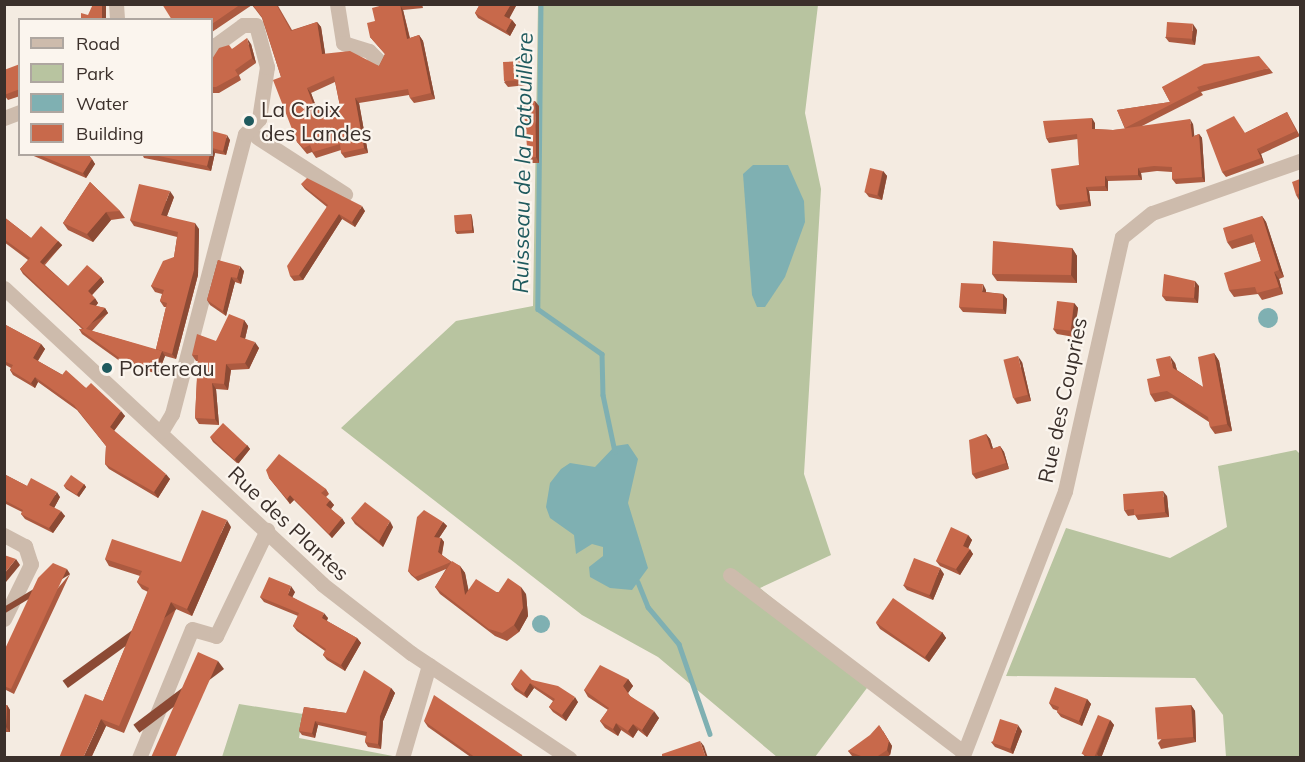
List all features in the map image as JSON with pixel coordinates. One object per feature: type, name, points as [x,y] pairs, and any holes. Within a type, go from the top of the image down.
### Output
[{"type":"street","points":[[337,4],[343,43],[369,51],[380,62]]},
{"type":"street","points":[[161,432],[172,414],[251,135],[259,119],[267,67],[256,25],[233,32],[215,45],[213,52]]},
{"type":"street","points":[[251,135],[345,194]]},
{"type":"street","name":"Rue des Coupries","points":[[730,575],[963,755],[1065,491],[1122,237],[1152,213],[1300,160]]},
{"type":"street","name":"Rue des Plantes","points":[[4,288],[338,597],[429,665],[569,758]]},
{"type":"street","points":[[139,758],[192,629],[216,636],[267,530]]},
{"type":"street","points":[[4,535],[25,546],[31,564],[4,619]]},
{"type":"street","points":[[402,758],[429,665]]},
{"type":"green space","points":[[538,5],[818,5],[805,113],[821,189],[804,474],[831,555],[760,588],[873,680],[815,757],[777,757],[658,657],[582,615],[341,428],[456,321],[533,306]]},
{"type":"green space","points":[[1296,450],[1300,454],[1300,757],[1226,757],[1223,715],[1195,678],[1006,676],[1066,528],[1170,558],[1227,527],[1218,466]]},
{"type":"green space","points":[[239,704],[303,714],[299,738],[398,757],[222,757]]},
{"type":"water","points":[[753,165],[788,165],[804,201],[805,222],[785,277],[765,307],[757,307],[752,295],[743,174]]},
{"type":"water","points":[[1268,308],[1275,311],[1278,318],[1275,325],[1268,328],[1261,325],[1258,318],[1261,311]]},
{"type":"water","points":[[628,444],[638,459],[628,503],[648,568],[632,590],[610,588],[590,577],[589,567],[603,556],[603,547],[592,544],[576,554],[574,535],[550,518],[546,507],[550,483],[561,469],[570,463],[595,467],[615,446]]},
{"type":"water","points":[[537,615],[545,615],[550,620],[548,631],[537,633],[532,628],[532,620]]},
{"type":"building","points":[[93,4],[102,4],[102,18],[81,18],[81,13],[88,15]]},
{"type":"building","points":[[162,4],[241,4],[213,23],[213,18],[171,18]]},
{"type":"building","points":[[252,4],[276,4],[291,31],[317,22],[322,54],[350,51],[379,66],[385,54],[370,37],[367,23],[375,21],[372,8],[387,4],[400,4],[407,39],[419,35],[431,93],[410,98],[408,89],[355,98],[364,148],[341,153],[340,144],[313,152],[310,145],[304,148],[297,142],[273,80],[281,77],[262,17]],"holes":[[[334,76],[340,106],[315,109],[307,88]]]},
{"type":"building","points":[[480,4],[511,4],[504,16],[512,20],[506,31],[475,13]]},
{"type":"building","points":[[1167,22],[1193,24],[1192,39],[1166,37]]},
{"type":"building","points":[[247,38],[252,58],[235,70],[238,75],[213,87],[213,57],[219,48],[229,45],[232,49]]},
{"type":"building","points":[[1259,56],[1269,68],[1197,87],[1199,90],[1125,128],[1117,110],[1170,102],[1162,87],[1204,64]]},
{"type":"building","points":[[522,61],[523,80],[504,81],[503,62]]},
{"type":"building","points":[[18,65],[18,90],[4,95],[4,70]]},
{"type":"building","points":[[523,101],[535,101],[536,157],[528,158]]},
{"type":"building","points":[[1287,112],[1296,131],[1257,149],[1261,158],[1222,172],[1206,130],[1234,116],[1245,133]]},
{"type":"building","points":[[1092,118],[1092,129],[1113,130],[1190,119],[1192,137],[1199,134],[1202,177],[1172,179],[1172,167],[1138,168],[1138,175],[1105,176],[1105,186],[1086,187],[1088,201],[1056,205],[1051,169],[1079,165],[1077,134],[1046,138],[1043,121]]},
{"type":"building","points":[[213,131],[227,135],[223,151],[213,148]]},
{"type":"building","points":[[42,156],[90,156],[92,159],[83,173]]},
{"type":"building","points":[[159,156],[210,156],[207,166]]},
{"type":"building","points":[[870,168],[883,171],[877,195],[864,192]]},
{"type":"building","points":[[307,178],[362,206],[352,222],[339,214],[299,275],[290,276],[287,266],[328,205],[301,184]]},
{"type":"building","points":[[1300,179],[1300,193],[1296,195],[1292,182]]},
{"type":"building","points":[[90,182],[120,211],[106,212],[87,234],[63,223]]},
{"type":"building","points":[[139,184],[170,191],[161,215],[195,223],[194,270],[172,354],[156,349],[167,303],[160,301],[164,290],[151,286],[163,261],[174,257],[178,232],[130,220]]},
{"type":"building","points":[[471,214],[472,230],[455,231],[454,215]]},
{"type":"building","points":[[1262,216],[1279,270],[1274,272],[1279,287],[1257,293],[1255,287],[1229,290],[1224,273],[1261,261],[1252,234],[1227,242],[1223,228]]},
{"type":"building","points":[[4,217],[31,238],[41,226],[58,241],[40,262],[68,286],[87,265],[101,277],[88,291],[95,298],[89,304],[105,308],[86,329],[162,351],[155,369],[121,359],[79,329],[84,329],[20,269],[30,258],[4,239]]},
{"type":"building","points":[[993,241],[1072,248],[1071,275],[992,274]]},
{"type":"building","points":[[218,260],[240,266],[237,278],[231,277],[223,311],[207,300]]},
{"type":"building","points":[[1164,274],[1195,281],[1194,298],[1162,296]]},
{"type":"building","points":[[961,283],[983,284],[982,292],[1003,294],[1003,309],[959,307]]},
{"type":"building","points":[[1057,301],[1074,303],[1070,331],[1054,329]]},
{"type":"building","points":[[229,314],[244,320],[240,337],[255,342],[245,363],[226,364],[224,384],[212,383],[215,419],[195,418],[198,355],[192,355],[197,334],[216,341]]},
{"type":"building","points":[[4,324],[41,344],[33,358],[62,375],[66,370],[86,388],[91,383],[121,411],[110,427],[166,474],[154,492],[105,464],[106,446],[74,405],[35,377],[31,383],[10,370],[13,365],[4,361]]},
{"type":"building","points":[[1214,353],[1227,424],[1210,427],[1208,417],[1167,391],[1150,394],[1147,379],[1160,376],[1156,359],[1170,356],[1173,368],[1203,387],[1198,357]]},
{"type":"building","points":[[1018,356],[1028,395],[1013,398],[1003,360]]},
{"type":"building","points":[[223,423],[247,446],[234,459],[210,437]]},
{"type":"building","points":[[986,434],[991,449],[1000,446],[1006,463],[972,474],[969,440]]},
{"type":"building","points":[[279,454],[326,489],[321,493],[330,500],[326,505],[342,518],[329,534],[290,495],[287,499],[269,478],[266,470]]},
{"type":"building","points":[[4,474],[27,486],[31,478],[57,492],[49,505],[61,511],[49,528],[21,514],[23,510],[4,500]]},
{"type":"building","points":[[71,475],[84,484],[77,495],[64,486]]},
{"type":"building","points":[[1163,491],[1165,512],[1134,515],[1134,509],[1124,510],[1123,494]]},
{"type":"building","points":[[365,502],[390,521],[379,541],[351,518]]},
{"type":"building","points":[[202,510],[227,520],[187,609],[171,602],[119,726],[101,719],[83,758],[59,758],[85,694],[103,701],[149,588],[137,582],[142,571],[105,559],[112,539],[181,562]]},
{"type":"building","points":[[424,510],[443,522],[434,537],[441,538],[438,552],[451,562],[415,577],[408,571],[417,517]]},
{"type":"building","points":[[951,527],[968,535],[963,546],[970,549],[956,569],[936,561]]},
{"type":"building","points":[[4,555],[16,559],[4,574]]},
{"type":"building","points":[[914,558],[940,568],[930,595],[904,585]]},
{"type":"building","points":[[452,561],[460,566],[465,595],[476,579],[498,593],[508,578],[521,587],[523,608],[514,625],[502,633],[489,629],[435,587]]},
{"type":"building","points":[[53,563],[67,569],[11,689],[4,686],[4,651],[38,578]]},
{"type":"building","points":[[269,577],[291,586],[288,595],[324,613],[322,618],[357,638],[341,665],[323,655],[326,649],[293,626],[299,613],[260,597]]},
{"type":"building","points":[[893,598],[942,632],[925,657],[876,623]]},
{"type":"building","points":[[198,652],[218,661],[175,758],[151,757]]},
{"type":"building","points":[[600,665],[628,679],[623,686],[630,696],[654,711],[642,730],[633,724],[628,731],[616,723],[613,729],[600,721],[609,708],[584,690]]},
{"type":"building","points":[[521,669],[532,680],[558,686],[575,697],[562,715],[549,707],[555,699],[530,683],[524,693],[511,684]]},
{"type":"building","points":[[364,670],[391,688],[380,716],[378,744],[365,742],[367,732],[315,721],[312,733],[299,731],[304,707],[346,713]]},
{"type":"building","points":[[1055,687],[1087,699],[1079,721],[1057,712],[1059,707],[1049,703]]},
{"type":"building","points":[[434,695],[522,755],[520,758],[476,758],[424,721]]},
{"type":"building","points":[[4,705],[7,705],[6,727],[4,727]]},
{"type":"building","points":[[1191,705],[1193,737],[1157,739],[1155,708]]},
{"type":"building","points":[[1098,715],[1110,720],[1094,758],[1082,754]]},
{"type":"building","points":[[1000,719],[1018,725],[1010,749],[992,743]]},
{"type":"building","points":[[879,725],[889,741],[887,750],[875,758],[866,758],[848,751],[870,735]]},
{"type":"building","points":[[700,741],[706,758],[662,758],[662,754]]},
{"type":"waterway","name":"Ruisseau de la Patouillère","points":[[541,4],[538,309],[602,354],[603,395],[615,452]]},
{"type":"waterway","name":"Ruisseau de la Patouillère","points":[[638,582],[648,607],[679,644],[710,734]]},
{"type":"place","name":"La Croix des Landes","points":[[249,121]]},
{"type":"place","name":"Portereau","points":[[107,368]]}]
